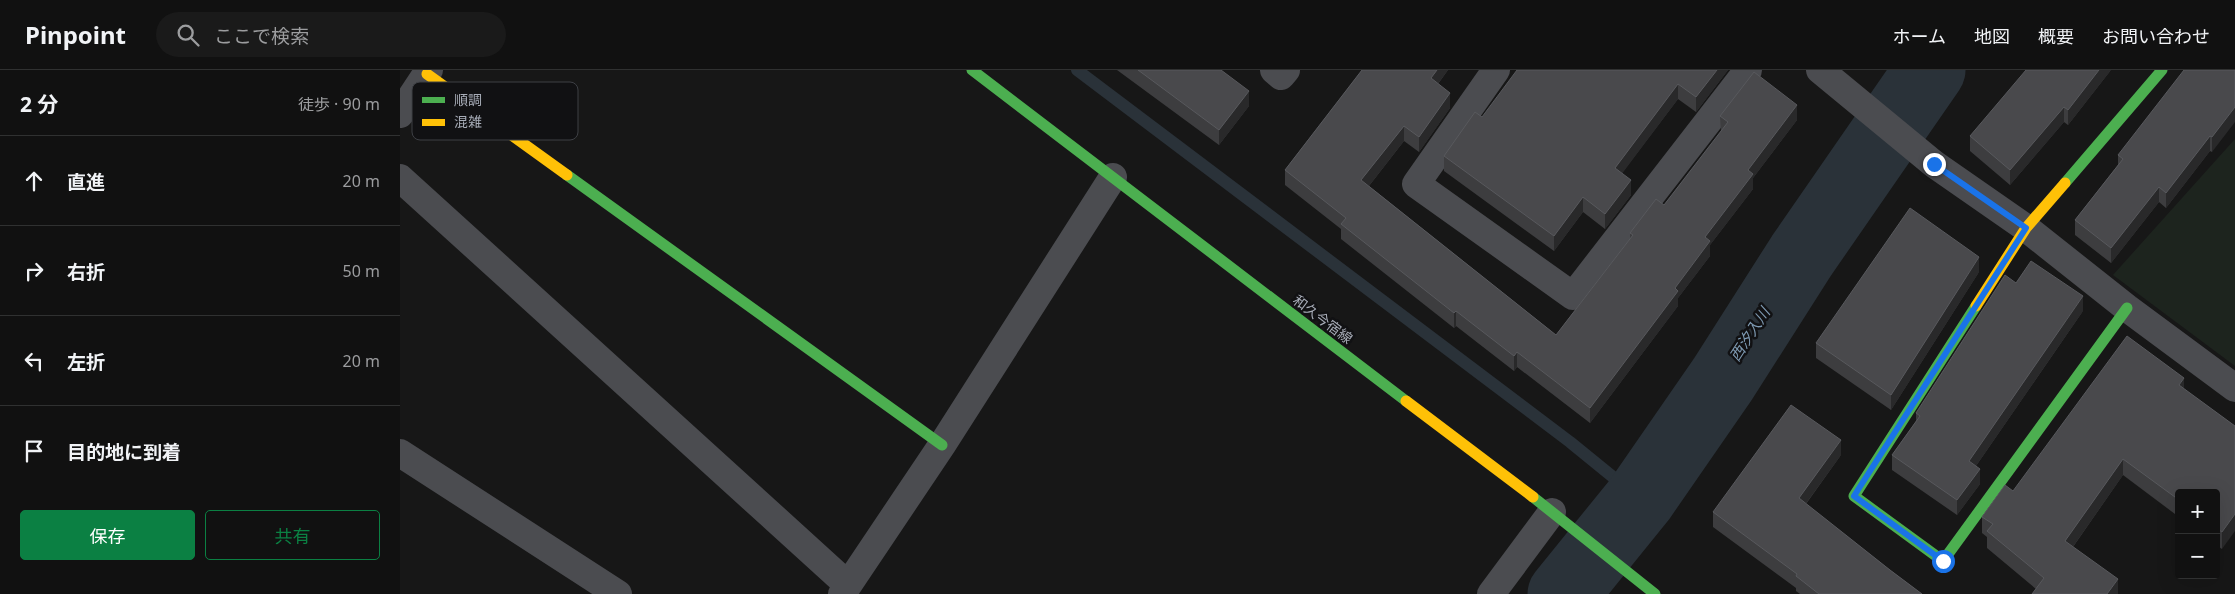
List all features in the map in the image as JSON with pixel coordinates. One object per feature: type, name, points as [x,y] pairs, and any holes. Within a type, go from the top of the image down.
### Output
[{"type":"street","name":"和久今宿線","points":[[972,70],[1655,594]]},
{"type":"street","points":[[1274,70],[1281,76],[1286,70]]},
{"type":"street","points":[[1496,70],[1416,184],[1573,296],[1748,70]]},
{"type":"street","points":[[1820,70],[1934,164],[2026,228],[2127,308],[2235,388]]},
{"type":"street","points":[[2127,308],[1943,561],[1854,496],[2026,228],[2162,70]]},
{"type":"street","points":[[428,72],[442,82]]},
{"type":"street","points":[[400,114],[412,96]]},
{"type":"street","points":[[522,140],[942,445]]},
{"type":"street","points":[[400,178],[845,590],[942,445],[1113,177]]},
{"type":"street","points":[[400,453],[618,594]]},
{"type":"street","points":[[1492,594],[1557,517]]},
{"type":"shaded area","points":[[2235,139],[2235,366],[2113,275]]},
{"type":"building","points":[[1138,70],[1221,70],[1249,91],[1219,130]]},
{"type":"building","points":[[1362,70],[1437,70],[1431,78],[1450,93],[1419,137],[1404,126],[1361,180],[1556,335],[1633,235],[1630,233],[1656,199],[1664,205],[1728,122],[1720,116],[1754,72],[1797,105],[1748,170],[1753,174],[1705,237],[1710,241],[1675,288],[1678,291],[1590,408],[1517,352],[1514,356],[1456,311],[1454,313],[1341,224],[1346,218],[1285,170]]},
{"type":"building","points":[[1517,70],[1717,70],[1696,97],[1678,84],[1615,168],[1631,180],[1605,214],[1583,197],[1554,236],[1444,156],[1475,112],[1482,117]]},
{"type":"building","points":[[2026,70],[2099,70],[2068,110],[2064,107],[2010,170],[1970,136]]},
{"type":"building","points":[[2184,70],[2235,70],[2235,107],[2166,193],[2159,187],[2111,248],[2075,220],[2123,159],[2118,155]]},
{"type":"building","points":[[1910,208],[1979,257],[1891,395],[1816,343]]},
{"type":"building","points":[[2031,261],[2083,296],[1969,461],[1980,469],[1957,500],[1892,455],[1920,416],[1916,413],[2005,275],[2016,283]]},
{"type":"building","points":[[2127,336],[2184,378],[2179,385],[2235,426],[2235,514],[2222,532],[2220,531],[2220,489],[2175,489],[2175,497],[2123,459],[2065,541],[2118,579],[2107,594],[2032,594],[2044,578],[1987,531],[1993,524],[1982,517],[2005,485],[2013,491]]},
{"type":"building","points":[[1791,405],[1841,440],[1799,498],[1922,594],[1819,594],[1796,576],[1797,574],[1713,512]]},
{"type":"waterway","points":[[1077,70],[1570,442],[1640,499]]},
{"type":"waterway","name":"西汐入川","points":[[1563,594],[1640,499],[1723,379],[1802,255],[1930,70]]},
{"type":"traffic: fast","points":[[972,70],[1406,401]]},
{"type":"traffic: fast","points":[[2065,183],[2162,70]]},
{"type":"traffic: fast","points":[[567,175],[942,445]]},
{"type":"traffic: fast","points":[[1976,306],[1854,496],[1943,561],[2127,308]]},
{"type":"traffic: fast","points":[[1533,497],[1655,594]]},
{"type":"traffic: slow","points":[[427,74],[438,82]]},
{"type":"traffic: slow","points":[[518,140],[567,175]]},
{"type":"traffic: slow","points":[[1976,306],[2026,228],[2065,183]]},
{"type":"traffic: slow","points":[[1406,401],[1533,497]]},
{"type":"route","points":[[1934,164],[2026,228],[1854,496],[1943,561]]}]
